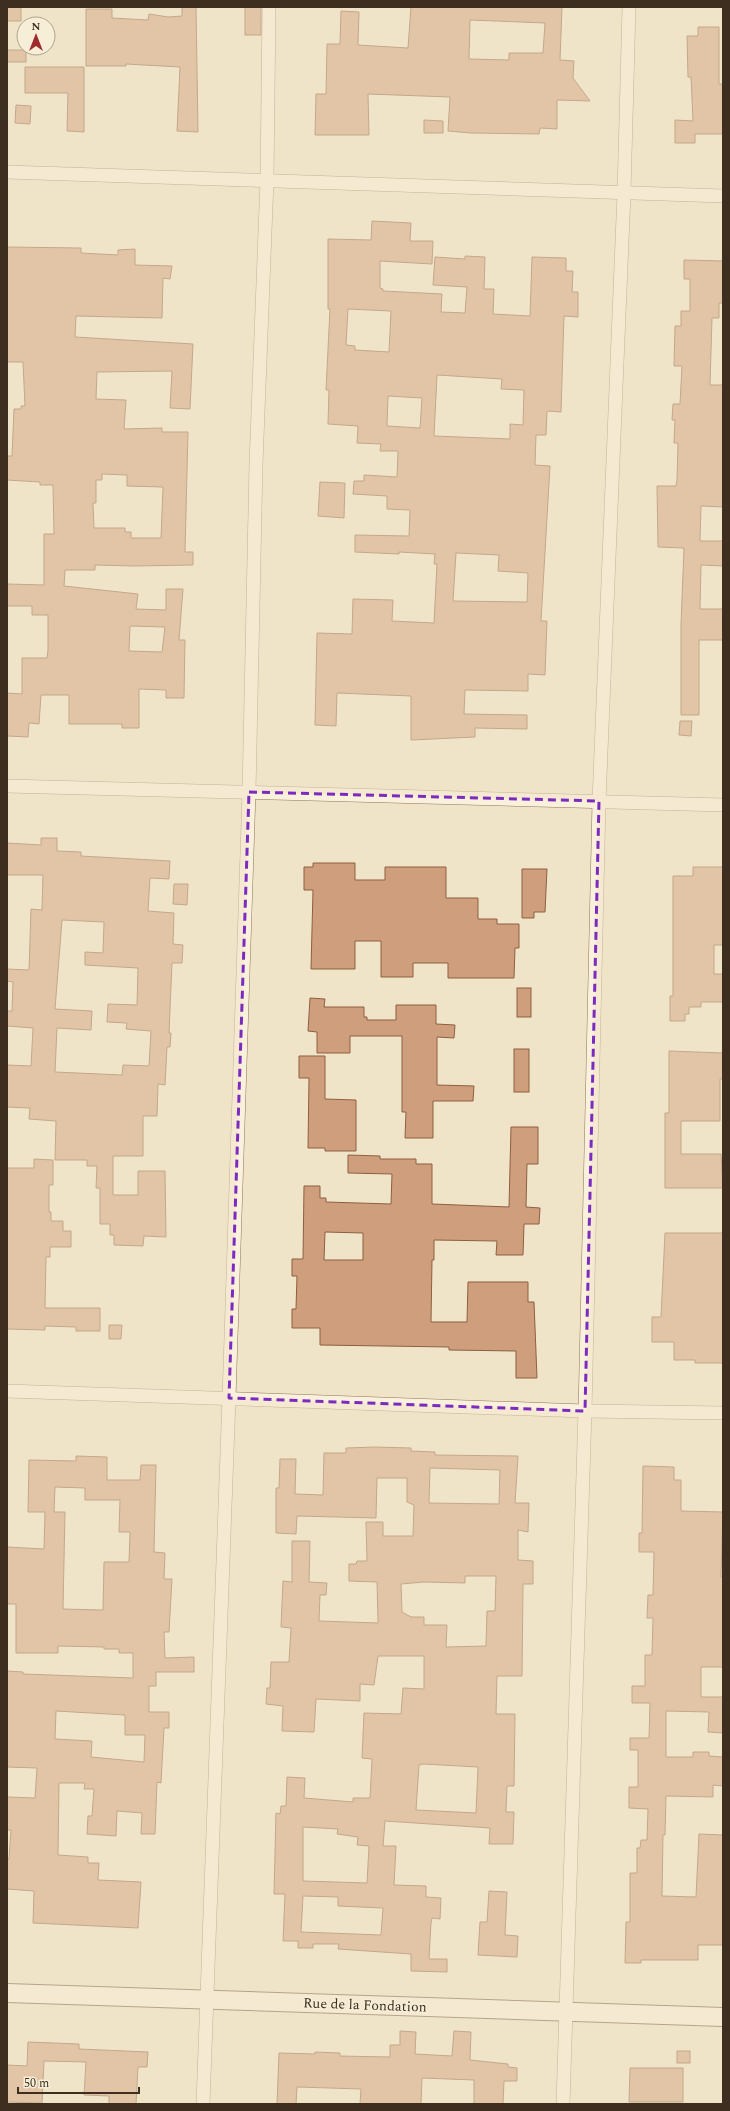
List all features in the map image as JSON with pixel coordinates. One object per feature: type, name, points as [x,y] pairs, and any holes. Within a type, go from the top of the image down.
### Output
[{"type":"street","points":[[203,2104],[229,1398],[249,792],[256,464],[267,180],[269,7]]},
{"type":"street","points":[[563,2104],[585,1411],[599,802],[624,193],[628,7]]},
{"type":"street","points":[[7,172],[723,196]]},
{"type":"street","points":[[7,786],[723,805]]},
{"type":"street","points":[[7,1391],[585,1411],[723,1413]]},
{"type":"street","name":"Rue de la Fondation","points":[[7,1993],[723,2017]]},
{"type":"highlighted area","points":[[249,792],[599,801],[585,1411],[229,1398]]},
{"type":"building","points":[[7,7],[21,7],[21,16],[16,16],[16,21],[7,21]]},
{"type":"building","points":[[182,7],[196,7],[198,132],[177,131],[180,67],[126,64],[126,66],[86,66],[86,9],[112,9],[112,18],[148,20],[149,14],[168,17],[182,16]]},
{"type":"building","points":[[245,7],[261,7],[261,35],[245,35]]},
{"type":"building","points":[[411,7],[562,7],[560,60],[574,61],[573,78],[590,101],[557,100],[557,129],[540,128],[539,134],[471,133],[448,131],[450,97],[368,94],[369,135],[315,135],[316,94],[326,94],[327,44],[340,44],[341,11],[359,12],[358,45],[408,48]],"holes":[[[470,20],[545,23],[543,53],[509,53],[509,60],[469,59]]]},
{"type":"building","points":[[698,27],[719,27],[719,84],[723,84],[723,134],[695,134],[695,143],[675,143],[675,120],[693,121],[691,77],[688,77],[687,36],[698,36]]},
{"type":"building","points":[[7,50],[16,50],[16,56],[26,56],[26,62],[7,62]]},
{"type":"building","points":[[25,67],[84,67],[84,132],[67,131],[68,93],[25,93]]},
{"type":"building","points":[[16,105],[31,106],[30,124],[15,123]]},
{"type":"building","points":[[424,120],[443,121],[443,133],[424,133]]},
{"type":"building","points":[[372,221],[411,223],[410,241],[433,241],[432,264],[380,261],[380,288],[383,289],[383,291],[442,294],[441,312],[465,313],[467,287],[433,285],[435,257],[465,259],[465,256],[485,257],[484,289],[494,289],[493,314],[530,316],[532,257],[566,258],[566,271],[573,271],[572,292],[578,292],[578,317],[564,316],[561,412],[547,411],[546,435],[536,435],[535,465],[550,466],[541,621],[547,621],[545,675],[528,674],[528,691],[465,690],[464,714],[527,715],[527,729],[475,728],[475,737],[411,740],[411,696],[337,693],[336,726],[315,725],[317,633],[352,634],[353,599],[393,600],[392,621],[434,623],[437,564],[434,564],[435,554],[355,552],[355,535],[409,536],[410,510],[387,509],[387,496],[353,494],[354,481],[364,481],[364,475],[397,477],[398,451],[380,451],[381,444],[357,443],[358,426],[328,424],[329,390],[326,390],[330,309],[328,309],[328,239],[371,240]],"holes":[[[348,309],[391,311],[389,352],[355,350],[355,346],[346,345]],[[437,375],[502,379],[501,389],[524,390],[523,425],[510,424],[510,439],[434,436]],[[388,396],[422,398],[420,428],[387,426]],[[456,553],[499,555],[498,571],[528,573],[527,602],[453,601]]]},
{"type":"building","points":[[7,247],[81,248],[81,253],[118,255],[118,250],[135,249],[135,265],[172,266],[170,279],[163,278],[162,318],[76,316],[75,337],[193,344],[190,409],[170,408],[172,371],[97,372],[96,399],[126,400],[124,429],[162,428],[162,432],[188,432],[185,552],[193,552],[193,565],[95,565],[95,570],[65,570],[64,586],[138,594],[136,609],[166,610],[166,589],[183,589],[179,640],[185,640],[184,698],[166,698],[166,690],[139,689],[139,728],[122,728],[122,724],[69,724],[69,695],[41,695],[39,724],[29,723],[28,737],[7,736],[7,693],[22,694],[22,658],[47,658],[48,615],[32,615],[32,606],[7,606],[7,584],[44,585],[44,534],[54,534],[53,485],[40,485],[40,482],[7,480],[7,456],[12,456],[14,409],[21,409],[21,406],[25,406],[23,362],[7,362]],"holes":[[[102,474],[127,475],[127,486],[163,487],[161,538],[131,538],[131,532],[125,532],[125,528],[94,528],[93,503],[96,503],[96,480],[102,480]],[[130,626],[165,627],[162,652],[129,651]]]},
{"type":"building","points":[[684,260],[723,261],[723,303],[719,303],[719,318],[712,318],[710,385],[723,385],[723,507],[701,506],[700,541],[723,541],[723,566],[701,565],[700,609],[723,609],[723,640],[699,640],[699,715],[681,715],[681,624],[684,548],[658,547],[657,486],[676,486],[677,480],[678,443],[674,443],[675,420],[672,420],[673,404],[680,404],[682,366],[674,366],[675,326],[681,326],[681,311],[690,311],[690,279],[684,279]]},
{"type":"building","points":[[320,482],[345,483],[344,518],[318,516]]},
{"type":"building","points":[[680,721],[692,721],[691,736],[679,735]]},
{"type":"building","points":[[41,838],[57,838],[57,851],[81,852],[81,856],[170,861],[169,879],[150,878],[148,911],[174,913],[173,944],[183,945],[182,963],[172,963],[169,1033],[171,1033],[170,1047],[167,1047],[165,1085],[158,1084],[157,1116],[143,1116],[143,1156],[113,1156],[113,1195],[138,1195],[138,1171],[165,1171],[166,1237],[144,1236],[143,1246],[114,1245],[114,1235],[110,1235],[110,1224],[100,1224],[100,1188],[96,1188],[97,1166],[87,1166],[87,1160],[55,1160],[56,1121],[29,1119],[30,1108],[7,1107],[7,1065],[31,1066],[33,1028],[7,1026],[7,1011],[12,1011],[13,982],[7,981],[7,969],[29,970],[31,909],[42,910],[43,875],[7,875],[7,843],[41,845]],"holes":[[[62,920],[104,922],[103,953],[85,952],[85,965],[138,968],[137,1005],[108,1004],[107,1022],[127,1023],[126,1029],[151,1031],[149,1066],[123,1065],[122,1075],[55,1072],[57,1028],[91,1030],[92,1011],[55,1009]]]},
{"type":"building","points":[[313,863],[355,863],[355,880],[385,880],[385,867],[446,867],[446,898],[478,898],[478,919],[497,919],[497,924],[519,924],[519,948],[515,948],[514,978],[448,978],[448,963],[413,963],[413,977],[381,977],[381,941],[355,941],[355,969],[311,969],[313,890],[304,890],[304,867],[313,867]]},
{"type":"building","points":[[693,867],[723,867],[723,945],[714,945],[714,974],[723,974],[723,1002],[701,1002],[701,1007],[689,1007],[689,1014],[685,1014],[685,1021],[670,1021],[670,996],[673,996],[673,876],[693,876]]},
{"type":"building","points":[[522,869],[547,869],[545,912],[534,912],[534,918],[522,918]]},
{"type":"building","points":[[174,884],[188,884],[187,905],[173,904]]},
{"type":"building","points":[[517,988],[531,988],[531,1017],[517,1017]]},
{"type":"building","points":[[310,998],[325,999],[324,1007],[364,1007],[364,1017],[367,1017],[367,1020],[396,1020],[396,1005],[436,1005],[436,1024],[455,1025],[454,1038],[437,1037],[437,1085],[474,1086],[473,1101],[433,1101],[433,1138],[405,1138],[406,1112],[402,1112],[402,1036],[350,1036],[350,1053],[317,1053],[317,1032],[308,1031]]},
{"type":"building","points":[[514,1049],[529,1049],[529,1092],[514,1092]]},
{"type":"building","points":[[669,1051],[723,1053],[723,1079],[720,1079],[720,1121],[681,1121],[681,1154],[721,1154],[723,1188],[665,1188],[665,1113],[669,1113]]},
{"type":"building","points":[[299,1056],[325,1056],[325,1099],[356,1100],[356,1151],[325,1151],[325,1148],[308,1148],[309,1078],[299,1078]]},
{"type":"building","points":[[511,1127],[538,1127],[538,1164],[527,1164],[526,1207],[540,1208],[539,1224],[524,1224],[523,1255],[496,1255],[497,1241],[434,1240],[434,1260],[432,1260],[431,1322],[467,1322],[468,1282],[528,1282],[528,1302],[534,1302],[537,1378],[516,1378],[516,1351],[449,1350],[449,1347],[320,1345],[320,1328],[292,1328],[292,1309],[296,1309],[297,1276],[292,1276],[292,1259],[303,1259],[304,1186],[320,1186],[320,1198],[326,1198],[326,1202],[391,1204],[392,1174],[348,1173],[348,1155],[380,1156],[380,1159],[416,1159],[416,1164],[432,1164],[432,1204],[509,1207]],"holes":[[[325,1232],[363,1233],[363,1260],[324,1260]]]},
{"type":"building","points":[[34,1159],[53,1160],[53,1185],[49,1185],[49,1212],[51,1212],[51,1221],[63,1221],[63,1231],[71,1231],[71,1247],[50,1247],[50,1257],[46,1257],[45,1308],[100,1308],[100,1331],[76,1331],[76,1327],[45,1326],[45,1330],[7,1329],[7,1168],[34,1168]]},
{"type":"building","points":[[665,1233],[723,1233],[723,1363],[695,1363],[695,1360],[674,1360],[674,1342],[652,1342],[652,1317],[661,1317]]},
{"type":"building","points":[[109,1325],[122,1325],[121,1339],[109,1339]]},
{"type":"building","points":[[346,1448],[411,1448],[411,1451],[435,1452],[435,1455],[518,1456],[515,1503],[529,1503],[528,1532],[518,1530],[518,1560],[533,1561],[533,1584],[523,1584],[522,1676],[497,1676],[496,1714],[515,1714],[514,1786],[507,1786],[506,1812],[514,1812],[513,1844],[489,1844],[490,1828],[385,1821],[383,1846],[396,1846],[394,1885],[426,1886],[426,1897],[441,1898],[440,1919],[432,1918],[431,1923],[429,1959],[447,1959],[447,1972],[411,1971],[411,1954],[338,1949],[339,1944],[313,1944],[313,1948],[298,1948],[298,1941],[283,1941],[285,1894],[274,1894],[276,1813],[280,1814],[281,1806],[286,1806],[287,1777],[305,1778],[304,1798],[353,1802],[353,1798],[370,1798],[372,1759],[362,1758],[364,1713],[401,1714],[403,1688],[424,1689],[424,1656],[378,1656],[374,1685],[360,1684],[360,1701],[316,1699],[314,1732],[282,1731],[283,1706],[266,1704],[267,1688],[270,1688],[271,1662],[289,1662],[291,1628],[281,1627],[283,1581],[292,1582],[292,1541],[310,1541],[309,1582],[327,1583],[326,1595],[320,1595],[319,1621],[378,1623],[377,1582],[349,1581],[349,1564],[356,1564],[357,1561],[367,1561],[366,1522],[383,1522],[383,1536],[413,1536],[414,1505],[407,1502],[407,1478],[377,1478],[376,1518],[297,1516],[296,1534],[276,1533],[276,1488],[279,1488],[280,1459],[296,1459],[295,1494],[323,1495],[324,1453],[346,1453]],"holes":[[[430,1468],[500,1470],[499,1504],[429,1503]],[[465,1576],[496,1576],[495,1611],[487,1611],[486,1646],[446,1647],[447,1625],[424,1625],[424,1617],[411,1617],[402,1612],[401,1584],[424,1582],[465,1583]],[[419,1765],[478,1767],[476,1813],[416,1810]],[[303,1827],[338,1829],[337,1834],[358,1837],[357,1845],[369,1846],[367,1883],[303,1881]],[[303,1896],[338,1897],[338,1906],[383,1908],[381,1935],[301,1932]]]},
{"type":"building","points":[[76,1456],[107,1457],[107,1480],[140,1480],[141,1465],[156,1465],[154,1552],[165,1553],[164,1579],[172,1579],[169,1632],[164,1632],[165,1658],[194,1657],[194,1672],[156,1672],[156,1686],[149,1686],[149,1712],[169,1712],[169,1728],[164,1728],[161,1783],[157,1782],[155,1834],[141,1834],[142,1813],[117,1811],[116,1836],[87,1834],[88,1816],[92,1816],[94,1789],[84,1789],[85,1783],[59,1783],[58,1855],[88,1857],[88,1863],[99,1863],[98,1880],[141,1882],[138,1928],[33,1923],[34,1891],[7,1889],[7,1859],[9,1859],[11,1830],[7,1830],[7,1797],[35,1798],[37,1768],[7,1767],[7,1671],[23,1672],[23,1674],[133,1678],[133,1653],[119,1653],[119,1649],[104,1649],[104,1647],[58,1646],[58,1653],[16,1653],[16,1604],[7,1604],[7,1547],[44,1549],[45,1512],[28,1512],[29,1460],[76,1461]],"holes":[[[55,1487],[85,1488],[85,1500],[120,1500],[119,1532],[130,1532],[129,1562],[104,1562],[103,1610],[63,1609],[65,1512],[54,1512]],[[56,1711],[125,1715],[125,1735],[145,1735],[144,1762],[91,1757],[92,1741],[55,1739]]]},
{"type":"building","points":[[643,1466],[674,1467],[674,1480],[681,1480],[681,1511],[723,1512],[721,1577],[723,1577],[723,1667],[701,1667],[701,1697],[723,1697],[723,1733],[708,1732],[709,1712],[666,1711],[666,1757],[693,1757],[693,1752],[709,1752],[709,1756],[723,1757],[723,1786],[713,1785],[713,1797],[666,1796],[665,1835],[663,1835],[662,1896],[696,1897],[699,1834],[723,1835],[723,1945],[698,1945],[698,1960],[641,1960],[641,1963],[625,1963],[626,1922],[630,1922],[630,1873],[637,1873],[637,1848],[640,1848],[641,1840],[647,1840],[648,1809],[629,1808],[629,1787],[638,1787],[638,1750],[630,1750],[630,1738],[649,1738],[650,1703],[632,1703],[632,1686],[645,1686],[645,1655],[652,1655],[653,1618],[647,1618],[648,1595],[653,1595],[654,1552],[639,1552],[639,1533],[642,1533]]},
{"type":"building","points":[[489,1891],[507,1892],[505,1935],[518,1936],[517,1957],[478,1955],[480,1922],[487,1922]]},
{"type":"building","points":[[400,2031],[416,2032],[415,2054],[452,2056],[454,2031],[471,2032],[470,2060],[508,2064],[508,2067],[517,2068],[517,2081],[504,2081],[503,2104],[474,2104],[474,2080],[422,2078],[421,2104],[360,2104],[361,2089],[297,2087],[296,2104],[277,2104],[279,2053],[315,2054],[315,2052],[340,2053],[340,2056],[390,2057],[390,2045],[400,2045]]},
{"type":"building","points":[[28,2042],[79,2044],[79,2049],[148,2052],[147,2067],[138,2067],[136,2104],[109,2104],[109,2096],[84,2095],[86,2062],[44,2061],[42,2103],[7,2102],[7,2065],[27,2066]]},
{"type":"building","points":[[677,2051],[690,2051],[690,2063],[677,2063]]},
{"type":"building","points":[[630,2068],[683,2068],[683,2102],[629,2102]]}]
